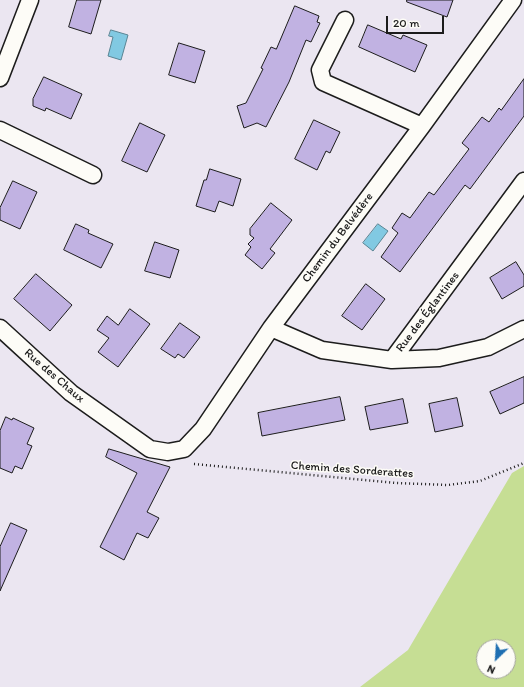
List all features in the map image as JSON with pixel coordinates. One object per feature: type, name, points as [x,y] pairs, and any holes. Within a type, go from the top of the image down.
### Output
[{"type":"street","points":[[0,78],[30,0]]},
{"type":"street","name":"Chemin du Belvédère","points":[[184,449],[203,430],[271,328],[514,0]]},
{"type":"street","points":[[345,20],[320,70],[323,82],[422,126]]},
{"type":"street","points":[[0,130],[93,175]]},
{"type":"street","name":"Rue des Églantines","points":[[271,328],[322,350],[392,360],[524,181]]},
{"type":"street","name":"Rue des Chaux","points":[[0,328],[71,393],[150,449],[168,452],[184,449]]},
{"type":"street","points":[[392,360],[439,358],[488,347],[524,330]]},
{"type":"path","name":"Chemin des Sorderattes","points":[[184,449],[194,464],[396,483],[448,485],[480,481],[524,463]]},
{"type":"green space","points":[[524,466],[524,687],[360,687],[408,650],[512,473]]},
{"type":"water","points":[[111,30],[128,35],[121,60],[108,56],[113,37],[109,36]]},
{"type":"water","points":[[378,224],[388,231],[373,251],[363,243]]},
{"type":"building","points":[[77,0],[101,0],[91,34],[69,27]]},
{"type":"building","points":[[407,0],[453,0],[447,17],[407,2]]},
{"type":"building","points":[[295,6],[319,16],[317,22],[320,23],[311,42],[306,40],[289,82],[266,127],[257,123],[244,128],[237,106],[246,103],[263,69],[261,68],[271,47],[276,49]]},
{"type":"building","points":[[368,25],[401,39],[403,35],[427,45],[415,72],[359,47]]},
{"type":"building","points":[[179,43],[205,51],[195,83],[169,75]]},
{"type":"building","points":[[44,77],[82,94],[71,119],[46,108],[45,111],[33,106],[33,99]]},
{"type":"building","points":[[524,79],[524,116],[470,189],[465,185],[400,272],[381,257],[398,233],[392,228],[402,213],[410,218],[429,192],[434,195],[469,149],[462,143],[482,117],[489,122],[499,108],[501,110]]},
{"type":"building","points":[[314,120],[340,132],[330,153],[326,151],[317,170],[295,159]]},
{"type":"building","points":[[140,123],[165,135],[147,172],[122,161]]},
{"type":"building","points":[[210,169],[241,179],[233,206],[219,201],[215,212],[196,206],[204,180],[206,180]]},
{"type":"building","points":[[13,181],[37,192],[20,229],[0,220],[0,208]]},
{"type":"building","points":[[271,203],[292,220],[270,249],[275,253],[262,269],[245,255],[251,247],[248,244],[254,238],[250,235],[250,229]]},
{"type":"building","points":[[76,224],[89,230],[88,233],[113,244],[101,268],[64,250]]},
{"type":"building","points":[[155,242],[179,250],[170,278],[145,271]]},
{"type":"building","points":[[516,262],[524,275],[524,286],[502,299],[490,278]]},
{"type":"building","points":[[36,274],[72,305],[50,331],[14,299]]},
{"type":"building","points":[[366,284],[385,299],[362,330],[342,316]]},
{"type":"building","points":[[130,309],[150,324],[118,367],[98,352],[109,338],[97,330],[107,316],[118,325]]},
{"type":"building","points":[[180,323],[200,337],[184,358],[178,354],[175,358],[161,349]]},
{"type":"building","points":[[524,377],[524,403],[500,414],[490,392]]},
{"type":"building","points":[[340,397],[345,420],[262,436],[258,413]]},
{"type":"building","points":[[457,398],[463,426],[435,432],[429,404]]},
{"type":"building","points":[[403,399],[408,423],[370,430],[365,407]]},
{"type":"building","points":[[6,417],[12,420],[13,418],[34,428],[27,444],[32,446],[22,469],[15,466],[12,473],[0,468],[0,431]]},
{"type":"building","points":[[109,449],[170,467],[147,512],[159,518],[148,538],[137,533],[124,560],[100,547],[137,473],[106,457]]},
{"type":"building","points":[[11,523],[27,530],[0,591],[0,547]]}]
